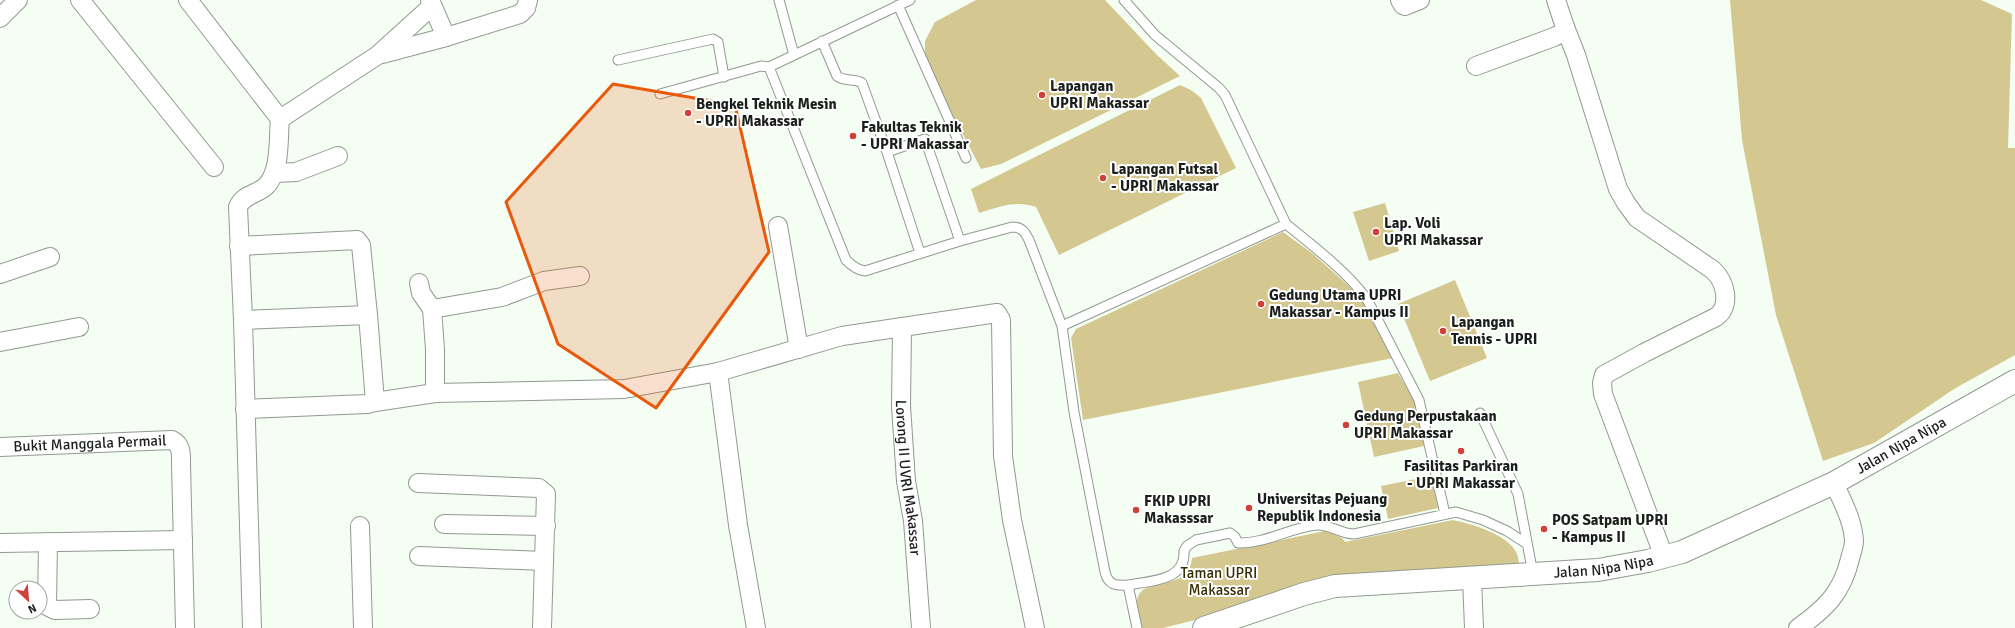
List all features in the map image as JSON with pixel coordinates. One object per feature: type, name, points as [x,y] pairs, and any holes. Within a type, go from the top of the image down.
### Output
[{"type":"street","points":[[0,18],[18,0]]},
{"type":"street","points":[[80,0],[214,167]]},
{"type":"street","points":[[188,0],[280,119],[275,173],[263,188],[240,202],[238,207],[243,320],[252,628]]},
{"type":"street","points":[[378,54],[446,37],[520,14],[526,8],[528,0]]},
{"type":"street","points":[[1400,0],[1405,6],[1420,0]]},
{"type":"street","points":[[1556,0],[1581,70],[1618,189],[1626,203],[1637,218],[1718,274],[1726,297],[1721,314],[1604,375],[1602,380],[1603,394],[1611,418],[1664,557]]},
{"type":"street","points":[[280,119],[378,54],[431,3],[446,37]]},
{"type":"street","points":[[1476,66],[1554,37],[1562,33],[1565,27]]},
{"type":"street","points":[[275,173],[296,172],[338,156]]},
{"type":"street","points":[[778,226],[799,349]]},
{"type":"street","points":[[239,246],[352,239],[357,240],[361,245],[374,402]]},
{"type":"street","points":[[0,274],[50,257]]},
{"type":"street","points":[[432,309],[502,297],[544,281],[580,276]]},
{"type":"street","points":[[419,283],[424,300],[432,309],[436,393]]},
{"type":"street","points":[[245,409],[367,404],[436,393],[624,389],[718,372],[842,336],[994,312],[1000,316],[1003,456],[1012,520],[1035,628]]},
{"type":"street","points":[[243,320],[368,315]]},
{"type":"street","points":[[0,342],[79,327]]},
{"type":"street","name":"Lorong II UVRI Makassar","points":[[902,327],[902,421],[906,481],[913,521],[921,628]]},
{"type":"street","points":[[718,372],[738,525],[756,628]]},
{"type":"street","name":"Jalan Nipa Nipa","points":[[1204,628],[1304,594],[1335,586],[1598,570],[1664,557],[1699,545],[1834,483],[2015,381]]},
{"type":"street","name":"Bukit Manggala Permail","points":[[0,447],[172,440],[177,442],[180,452],[185,628]]},
{"type":"street","points":[[418,483],[539,488],[547,496],[542,628]]},
{"type":"street","points":[[1798,628],[1819,613],[1836,595],[1846,575],[1854,542],[1849,516],[1834,483]]},
{"type":"street","points":[[444,524],[546,526]]},
{"type":"street","points":[[360,526],[363,628]]},
{"type":"street","points":[[0,543],[183,540]]},
{"type":"street","points":[[48,542],[47,606],[55,610],[90,609]]},
{"type":"street","points":[[419,556],[544,561]]},
{"type":"street","points":[[1472,578],[1474,628]]},
{"type":"lane","points":[[779,0],[794,55]]},
{"type":"lane","points":[[660,94],[761,66],[769,67],[910,0]]},
{"type":"lane","points":[[1124,0],[1156,35],[1225,95],[1286,224],[1326,257],[1364,294],[1419,400],[1445,514]]},
{"type":"lane","points":[[898,6],[966,158]]},
{"type":"lane","points":[[618,60],[713,39],[718,42],[724,77]]},
{"type":"lane","points":[[822,41],[837,76],[862,83],[887,152],[920,252]]},
{"type":"lane","points":[[769,67],[846,260],[855,268],[865,271],[920,252],[1012,227],[1019,227],[1025,232],[1062,326],[1074,412],[1104,572],[1106,578],[1111,584],[1118,586],[1128,585],[1171,576],[1181,569],[1184,551],[1187,546],[1196,540],[1230,533],[1235,537],[1238,543],[1270,538],[1283,532],[1323,525],[1346,534],[1354,534],[1445,514],[1460,513],[1483,520],[1507,531],[1527,544]]},
{"type":"lane","points":[[887,152],[925,139],[960,242]]},
{"type":"lane","points":[[1062,326],[1286,224]]},
{"type":"lane","points":[[1480,413],[1518,494],[1533,575]]},
{"type":"lane","points":[[1128,585],[1137,628]]},
{"type":"highlighted area","points":[[613,84],[735,105],[769,252],[656,408],[558,344],[506,202]]},
{"type":"green space","name":"Lapangan UPRI Makassar","points":[[976,0],[1105,0],[1156,54],[1180,76],[1001,164],[981,169],[925,62],[925,41],[935,22]]},
{"type":"green space","points":[[1730,0],[1981,0],[2012,14],[2008,148],[2015,148],[2015,355],[1954,389],[1874,443],[1823,461],[1776,315],[1742,140]]},
{"type":"green space","name":"Lapangan Futsal - UPRI Makassar","points":[[1180,85],[1191,90],[1201,98],[1236,168],[1059,255],[1036,207],[1014,204],[979,213],[971,189]]},
{"type":"green space","name":"Lap. Voli UPRI Makassar","points":[[1385,203],[1399,251],[1369,261],[1353,212]]},
{"type":"green space","points":[[1283,232],[1312,253],[1361,297],[1393,358],[1083,420],[1071,338],[1076,329]]},
{"type":"green space","name":"Lapangan Tennis - UPRI","points":[[1455,280],[1487,358],[1430,381],[1398,304]]},
{"type":"green space","points":[[1398,373],[1415,402],[1424,446],[1374,457],[1358,382]]},
{"type":"green space","points":[[1431,476],[1438,508],[1388,519],[1381,486]]},
{"type":"green space","name":"Taman UPRI Makassar","points":[[1453,520],[1486,530],[1507,542],[1514,549],[1518,558],[1518,569],[1306,585],[1195,620],[1163,628],[1142,628],[1137,606],[1140,594],[1154,585],[1174,581],[1182,576],[1189,569],[1192,558],[1325,531],[1342,538],[1345,542]]},
{"type":"place","name":"Lapangan UPRI Makassar","points":[[1042,95]]},
{"type":"place","name":"Bengkel Teknik Mesin - UPRI Makassar","points":[[688,113]]},
{"type":"place","name":"Fakultas Teknik - UPRI Makassar","points":[[853,136]]},
{"type":"place","name":"Lapangan Futsal - UPRI Makassar","points":[[1103,178]]},
{"type":"place","name":"Lap. Voli UPRI Makassar","points":[[1376,232]]},
{"type":"place","name":"Gedung Utama UPRI Makassar - Kampus II","points":[[1261,304]]},
{"type":"place","name":"Lapangan Tennis - UPRI","points":[[1443,331]]},
{"type":"place","name":"Gedung Perpustakaan UPRI Makassar","points":[[1346,425]]},
{"type":"place","name":"Fasilitas Parkiran - UPRI Makassar","points":[[1461,451]]},
{"type":"place","name":"Universitas Pejuang Republik Indonesia","points":[[1249,508]]},
{"type":"place","name":"FKIP UPRI Makasssar","points":[[1136,510]]},
{"type":"place","name":"POS Satpam UPRI - Kampus II","points":[[1544,529]]}]
